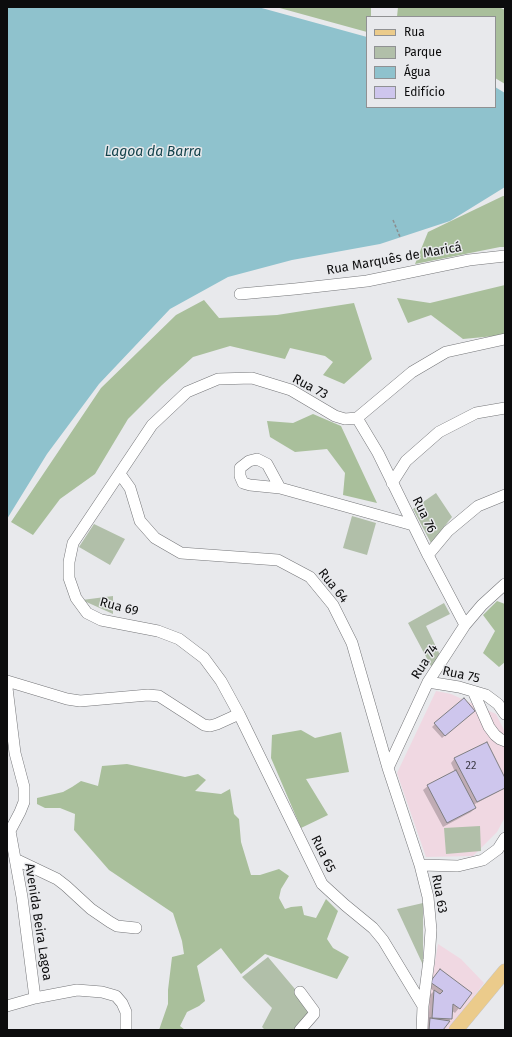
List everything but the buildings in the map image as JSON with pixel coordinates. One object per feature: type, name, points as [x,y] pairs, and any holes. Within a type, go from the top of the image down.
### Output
[{"type":"main road","points":[[456,1030],[505,971]]},
{"type":"street","name":"Rua Marquês de Maricá","points":[[240,294],[367,281],[469,260],[505,256]]},
{"type":"street","points":[[357,418],[412,372],[446,352],[505,339]]},
{"type":"street","name":"Rua 73","points":[[120,474],[152,425],[187,392],[218,379],[252,378],[291,390],[335,416],[345,419],[357,418]]},
{"type":"street","points":[[392,483],[406,461],[440,432],[476,413],[505,408]]},
{"type":"street","name":"Rua 76","points":[[357,418],[378,453],[428,555],[466,625]]},
{"type":"street","name":"Rua 69","points":[[120,474],[73,543],[69,562],[69,578],[76,598],[87,613],[102,620],[158,631],[179,639],[204,658],[221,680],[239,714]]},
{"type":"street","name":"Rua 64","points":[[120,474],[130,488],[140,520],[155,538],[181,553],[278,560],[310,577],[333,605],[352,643],[388,768]]},
{"type":"street","points":[[280,488],[413,525]]},
{"type":"street","points":[[428,555],[448,531],[478,506],[505,495]]},
{"type":"street","name":"Rua 74","points":[[388,768],[428,682],[466,625],[482,605],[505,584]]},
{"type":"street","points":[[7,681],[66,699],[80,701],[148,695],[159,696],[204,725],[210,726],[239,714]]},
{"type":"street","name":"Rua 75","points":[[428,682],[459,687],[486,695],[498,704],[505,714]]},
{"type":"street","points":[[7,688],[15,753],[24,787],[24,802],[9,830]]},
{"type":"street","points":[[472,691],[494,735],[505,741]]},
{"type":"street","name":"Rua 65","points":[[239,714],[322,884],[373,928],[383,940],[423,1006]]},
{"type":"street","name":"Rua 63","points":[[388,768],[420,865],[428,897],[431,930],[423,1006],[423,1028]]},
{"type":"street","name":"Avenida Beira Lagoa","points":[[9,830],[22,897],[35,998],[76,990],[102,992],[116,996],[122,1003],[126,1012],[126,1030]]},
{"type":"street","points":[[420,865],[458,866],[483,860],[498,849],[505,838]]},
{"type":"street","points":[[15,859],[57,879],[91,909],[117,926],[136,928]]},
{"type":"street","points":[[300,992],[314,1011],[314,1014],[300,1030]]},
{"type":"street","points":[[7,1006],[35,998]]},
{"type":"path","points":[[393,220],[400,237]]},
{"type":"shaded area","points":[[436,691],[451,694],[496,714],[505,732],[505,817],[497,832],[473,856],[426,857],[397,773]]},
{"type":"shaded area","points":[[438,944],[461,959],[484,983],[449,1030],[427,1030],[426,1015]]},
{"type":"green space","points":[[276,7],[371,7],[371,16],[366,16],[366,32]]},
{"type":"green space","points":[[398,7],[499,7],[505,10],[505,84],[496,79],[496,16],[397,16]]},
{"type":"green space","points":[[505,196],[505,247],[415,264],[428,232]]},
{"type":"green space","points":[[505,285],[505,335],[463,339],[431,315],[408,323],[397,298],[430,303]]},
{"type":"green space","points":[[204,300],[219,318],[277,315],[354,303],[372,359],[344,384],[323,375],[333,362],[325,356],[290,348],[285,359],[230,346],[193,357],[128,419],[95,474],[60,499],[33,535],[11,522],[101,388],[176,315]]},
{"type":"green space","points":[[313,414],[341,426],[377,503],[343,495],[345,473],[327,449],[295,452],[270,437],[267,421],[293,423]]},
{"type":"green space","points":[[436,493],[452,517],[431,543],[413,509]]},
{"type":"green space","points":[[352,516],[376,523],[367,555],[343,548]]},
{"type":"green space","points":[[94,524],[125,539],[110,565],[79,547]]},
{"type":"green space","points":[[113,596],[113,614],[82,600]]},
{"type":"green space","points":[[497,601],[505,604],[505,662],[499,667],[483,653],[495,631],[483,615]]},
{"type":"green space","points":[[444,603],[450,614],[426,626],[441,657],[432,668],[408,623]]},
{"type":"green space","points":[[301,730],[315,738],[341,732],[349,772],[306,779],[328,815],[301,828],[271,758],[272,735]]},
{"type":"green space","points":[[127,764],[185,777],[198,774],[206,780],[195,791],[221,794],[230,789],[234,814],[239,819],[241,842],[251,875],[260,875],[279,869],[289,876],[281,889],[279,898],[285,909],[302,906],[304,915],[316,918],[326,899],[338,911],[327,939],[333,948],[349,957],[337,979],[265,954],[241,974],[221,948],[197,966],[205,1001],[187,1012],[180,1026],[185,1030],[159,1030],[168,1004],[172,957],[184,954],[182,941],[173,913],[109,870],[74,830],[75,814],[60,808],[45,808],[37,804],[37,798],[63,792],[81,781],[98,786],[102,766]]},
{"type":"green space","points":[[480,826],[481,851],[446,854],[444,828]]},
{"type":"green space","points":[[423,903],[423,965],[397,909]]},
{"type":"green space","points":[[268,957],[312,1011],[294,1030],[265,1030],[262,1027],[272,1008],[242,977]]},
{"type":"water","name":"Lagoa da Barra","points":[[7,7],[258,7],[366,37],[366,108],[496,108],[496,88],[505,93],[505,187],[450,221],[380,244],[292,260],[228,277],[170,309],[99,384],[47,454],[7,519]]}]
